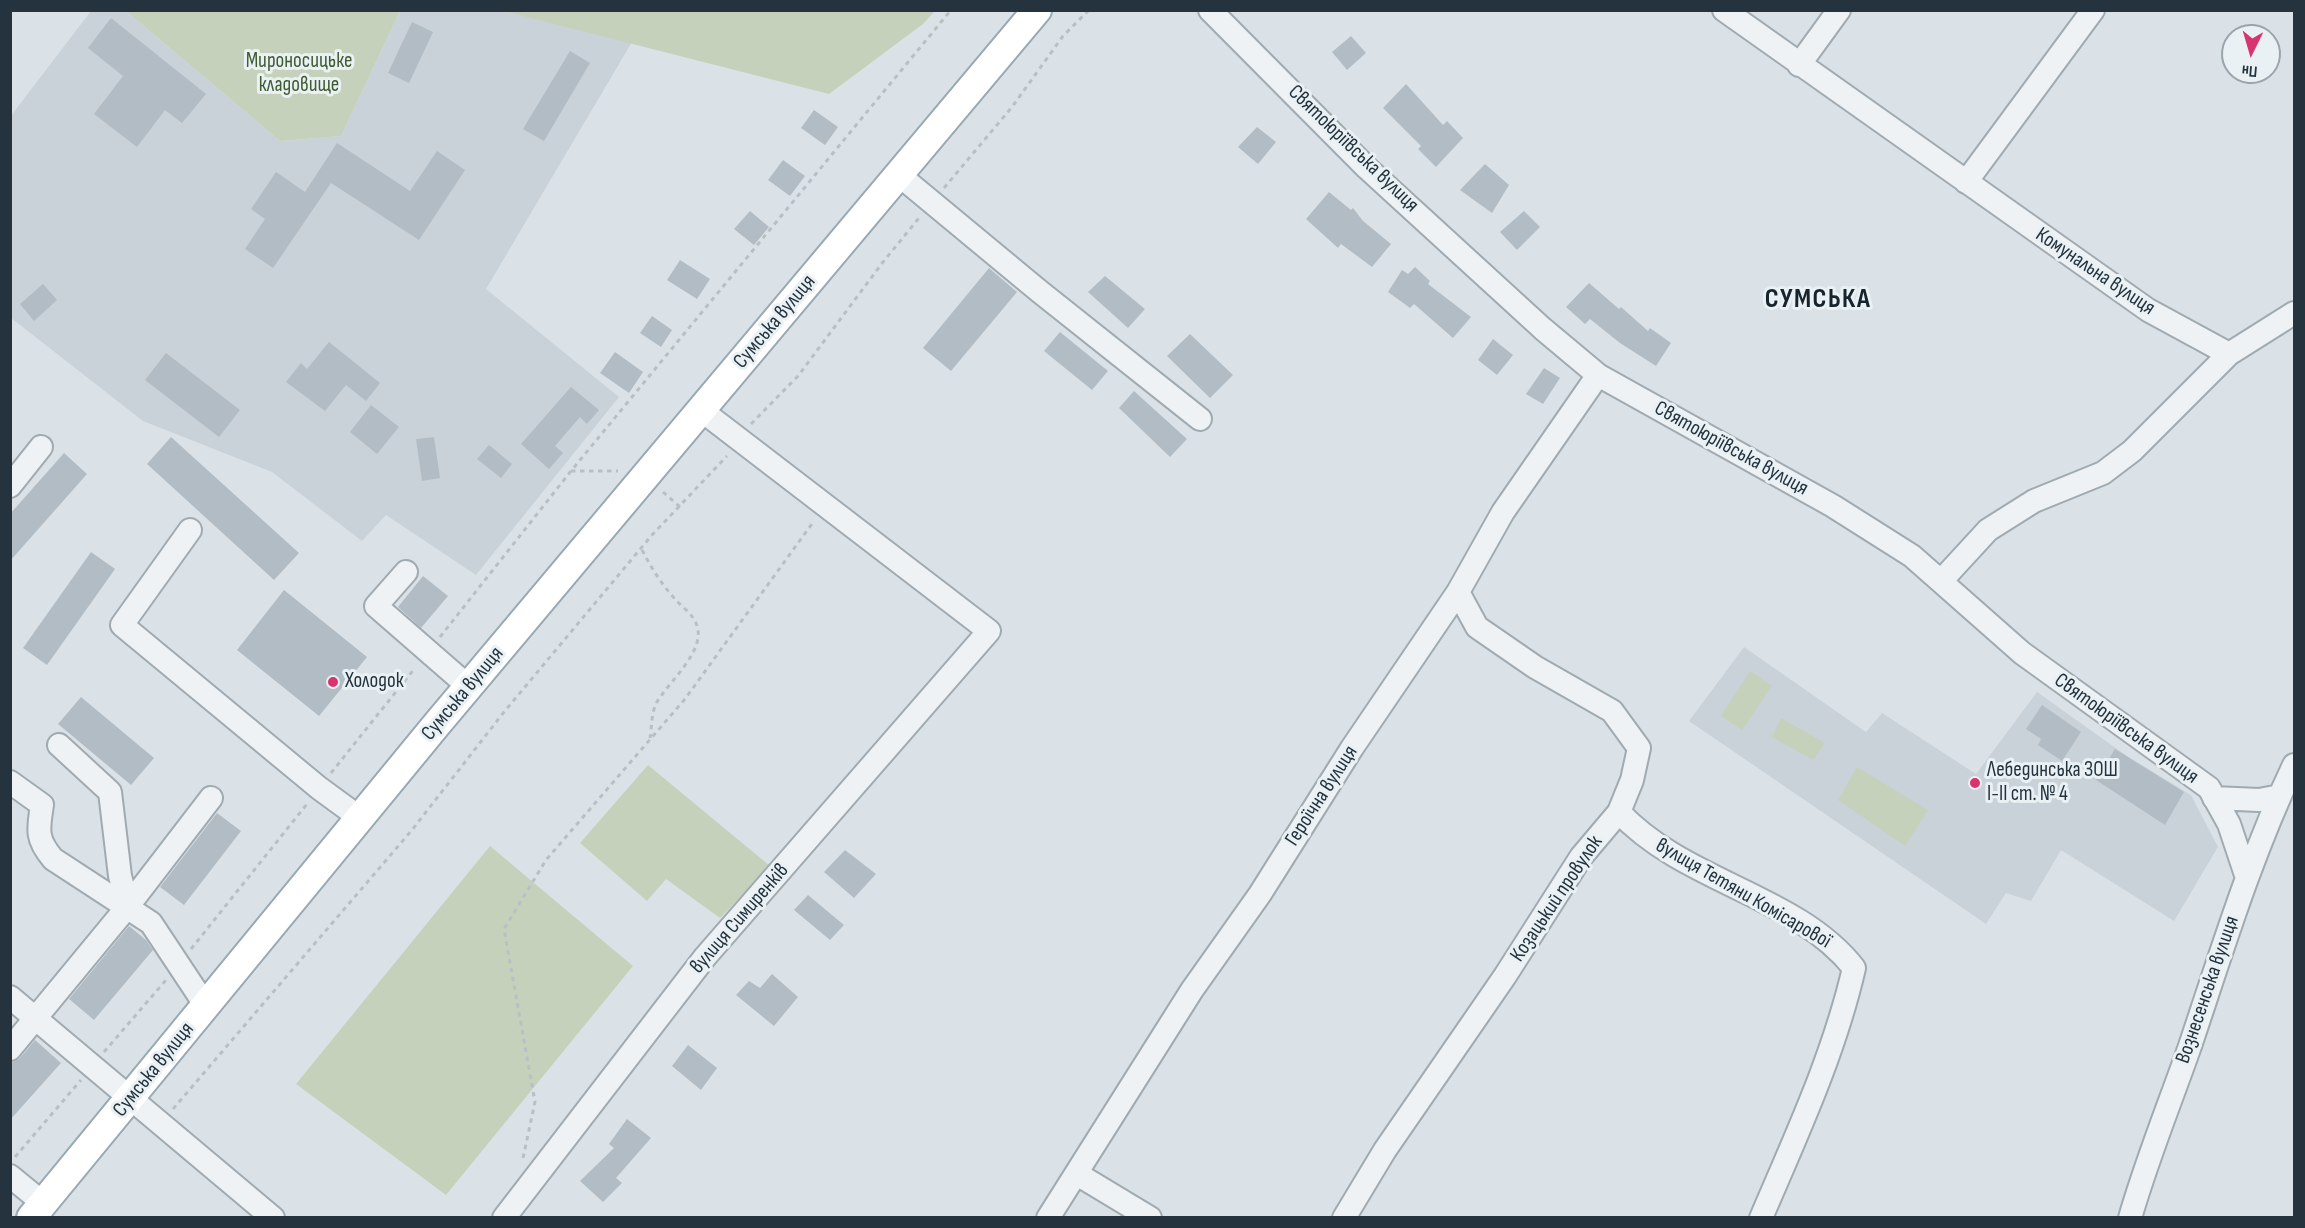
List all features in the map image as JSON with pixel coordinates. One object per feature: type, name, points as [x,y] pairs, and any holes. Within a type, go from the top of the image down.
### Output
[{"type":"main road","name":"Сумська вулиця","points":[[37,1210],[469,687],[1037,10]]},
{"type":"street","name":"Святоюріївська вулиця","points":[[1210,10],[1269,66],[1367,168],[1598,375],[1833,506],[1912,556],[1942,580],[2022,653],[2209,788],[2229,824],[2247,878]]},
{"type":"street","name":"Комунальна вулиця","points":[[1724,10],[2148,310],[2229,354]]},
{"type":"street","points":[[1799,65],[1839,10]]},
{"type":"street","points":[[1966,182],[2093,10]]},
{"type":"street","points":[[899,175],[1200,419]]},
{"type":"street","points":[[1942,580],[1988,530],[2034,501],[2103,473],[2132,451],[2229,354],[2295,313]]},
{"type":"street","name":"Героїчна вулиця","points":[[1048,1218],[1192,990],[1260,894],[1352,748],[1458,591],[1503,512],[1598,375]]},
{"type":"street","points":[[701,410],[826,505]]},
{"type":"street","points":[[10,486],[41,447]]},
{"type":"street","name":"вулиця Симиренків","points":[[504,1218],[705,957],[989,631],[826,505]]},
{"type":"street","points":[[190,530],[122,625],[319,788],[360,818]]},
{"type":"street","points":[[406,572],[376,606],[469,687]]},
{"type":"street","name":"Козацький провулок","points":[[1344,1218],[1385,1150],[1505,976],[1581,857],[1619,812],[1632,780],[1639,748],[1612,711],[1535,667],[1476,627],[1458,591]]},
{"type":"street","points":[[59,745],[110,792],[120,876],[128,906]]},
{"type":"street","name":"Вознесенська вулиця","points":[[2130,1218],[2143,1173],[2247,878],[2295,765]]},
{"type":"street","points":[[10,782],[42,805],[38,827],[41,844],[53,859],[152,923],[206,1006]]},
{"type":"street","points":[[2214,798],[2259,800],[2280,796]]},
{"type":"street","points":[[10,1049],[128,906],[211,798]]},
{"type":"street","name":"вулиця Тетяни Комісарової","points":[[1619,812],[1639,833],[1681,862],[1794,918],[1839,949],[1854,968],[1846,1004],[1825,1066],[1761,1218]]},
{"type":"street","points":[[10,997],[37,1017],[130,1100],[273,1218]]},
{"type":"street","points":[[1077,1174],[1150,1218]]},
{"type":"street","points":[[10,1176],[37,1210]]},
{"type":"path","points":[[10,1163],[179,965],[572,471],[951,10]]},
{"type":"path","points":[[160,1125],[412,830],[504,712],[642,550],[652,535],[727,456],[737,438],[798,376],[883,262],[1012,107],[1063,36],[1089,10]]},
{"type":"path","points":[[572,471],[625,471]]},
{"type":"path","points":[[655,484],[681,507]]},
{"type":"path","points":[[520,1166],[527,1146],[535,1102],[504,929],[546,860],[685,699],[826,505]]},
{"type":"path","points":[[642,550],[658,580],[695,620],[698,630],[698,639],[688,662],[658,701],[652,716],[650,739]]},
{"type":"shaded area","points":[[91,11],[126,11],[280,141],[341,136],[400,11],[503,11],[632,42],[486,289],[619,397],[476,575],[386,515],[362,541],[272,472],[143,421],[11,318],[10,117]]},
{"type":"shaded area","name":"Лебединська ЗОШ І-ІІ ст. № 4","points":[[1744,647],[1866,732],[1882,713],[1976,774],[2037,692],[2127,756],[2191,795],[2218,847],[2174,921],[2061,850],[2031,901],[2006,893],[1986,924],[1689,721]]},
{"type":"green space","points":[[935,10],[923,24],[829,94],[503,11]]},
{"type":"green space","name":"Мироносицьке кладовище","points":[[126,11],[400,11],[341,136],[280,141]]},
{"type":"green space","points":[[1750,671],[1772,686],[1742,730],[1721,716]]},
{"type":"green space","points":[[1781,718],[1825,743],[1813,760],[1772,737]]},
{"type":"green space","points":[[648,765],[770,866],[720,918],[666,879],[647,901],[580,843]]},
{"type":"green space","points":[[1857,767],[1928,810],[1905,846],[1838,800]]},
{"type":"green space","points":[[490,846],[633,966],[446,1195],[296,1084]]},
{"type":"building","points":[[111,18],[206,94],[182,123],[165,110],[137,147],[94,114],[123,76],[88,48]]},
{"type":"building","points":[[412,22],[433,32],[409,83],[388,73]]},
{"type":"building","points":[[1351,36],[1366,53],[1347,70],[1332,52]]},
{"type":"building","points":[[570,51],[590,63],[544,141],[523,129]]},
{"type":"building","points":[[1406,84],[1443,125],[1447,121],[1463,138],[1436,167],[1418,149],[1421,146],[1383,108]]},
{"type":"building","points":[[814,110],[838,127],[825,145],[801,128]]},
{"type":"building","points":[[1257,127],[1276,142],[1258,164],[1238,147]]},
{"type":"building","points":[[337,143],[410,191],[437,151],[465,170],[419,240],[331,183],[273,268],[245,249],[265,219],[251,209],[276,172],[305,192]]},
{"type":"building","points":[[783,160],[805,176],[790,196],[768,180]]},
{"type":"building","points":[[1485,164],[1509,185],[1492,213],[1460,190]]},
{"type":"building","points":[[1329,192],[1351,210],[1353,208],[1363,221],[1391,244],[1372,267],[1341,244],[1338,248],[1306,219]]},
{"type":"building","points":[[750,211],[769,227],[754,245],[734,229]]},
{"type":"building","points":[[1524,211],[1540,227],[1517,250],[1500,232]]},
{"type":"building","points":[[680,260],[710,279],[697,299],[667,280]]},
{"type":"building","points":[[1415,267],[1430,281],[1428,284],[1471,317],[1453,338],[1414,304],[1410,308],[1388,292],[1402,270],[1408,274]]},
{"type":"building","points":[[989,268],[1017,292],[951,371],[923,348]]},
{"type":"building","points":[[1105,276],[1145,309],[1128,328],[1088,292]]},
{"type":"building","points":[[1589,283],[1648,331],[1650,328],[1671,343],[1656,366],[1620,343],[1590,319],[1585,324],[1566,307]]},
{"type":"building","points":[[43,284],[57,300],[34,321],[20,304]]},
{"type":"building","points":[[652,316],[672,330],[661,347],[640,333]]},
{"type":"building","points":[[1060,332],[1108,371],[1092,390],[1044,351]]},
{"type":"building","points":[[1190,334],[1233,375],[1210,398],[1167,356]]},
{"type":"building","points":[[1493,339],[1513,355],[1497,375],[1478,360]]},
{"type":"building","points":[[329,342],[380,383],[366,401],[346,385],[325,411],[286,382],[301,363],[307,369]]},
{"type":"building","points":[[615,352],[643,372],[629,393],[600,373]]},
{"type":"building","points":[[166,353],[240,410],[219,437],[145,380]]},
{"type":"building","points":[[1544,368],[1560,378],[1543,404],[1526,394]]},
{"type":"building","points":[[571,387],[599,410],[587,424],[580,417],[555,446],[563,453],[549,469],[521,444]]},
{"type":"building","points":[[1134,391],[1187,439],[1170,457],[1119,408]]},
{"type":"building","points":[[371,405],[399,427],[377,454],[350,432]]},
{"type":"building","points":[[171,437],[299,553],[274,580],[147,464]]},
{"type":"building","points":[[434,437],[440,478],[422,481],[416,439]]},
{"type":"building","points":[[489,445],[512,464],[501,478],[477,459]]},
{"type":"building","points":[[64,453],[87,474],[10,561],[10,514]]},
{"type":"building","points":[[91,552],[115,569],[47,665],[23,648]]},
{"type":"building","points":[[423,576],[448,596],[421,628],[398,607]]},
{"type":"building","points":[[284,590],[367,657],[319,716],[237,650]]},
{"type":"building","points":[[81,697],[154,758],[131,785],[58,724]]},
{"type":"building","points":[[2042,705],[2081,732],[2062,761],[2038,745],[2041,739],[2026,729]]},
{"type":"building","points":[[2115,749],[2184,792],[2165,825],[2096,780]]},
{"type":"building","points":[[217,813],[241,831],[184,905],[160,887]]},
{"type":"building","points":[[845,850],[876,874],[854,898],[824,872]]},
{"type":"building","points":[[808,895],[844,925],[830,940],[794,910]]},
{"type":"building","points":[[129,926],[146,940],[153,950],[94,1020],[69,999]]},
{"type":"building","points":[[772,974],[798,997],[774,1026],[736,995],[749,981],[760,988]]},
{"type":"building","points":[[35,1040],[61,1063],[10,1120],[10,1064],[20,1058]]},
{"type":"building","points":[[688,1045],[717,1068],[701,1090],[672,1066]]},
{"type":"building","points":[[627,1119],[651,1138],[616,1178],[622,1183],[603,1202],[580,1181],[614,1148],[609,1144]]},
{"type":"place","name":"Холодок","points":[[333,682]]},
{"type":"place","name":"Лебединська ЗОШ І-ІІ ст. № 4","points":[[1975,783]]},
{"type":"district","name":"СУМСЬКА","points":[[1818,300]]}]
